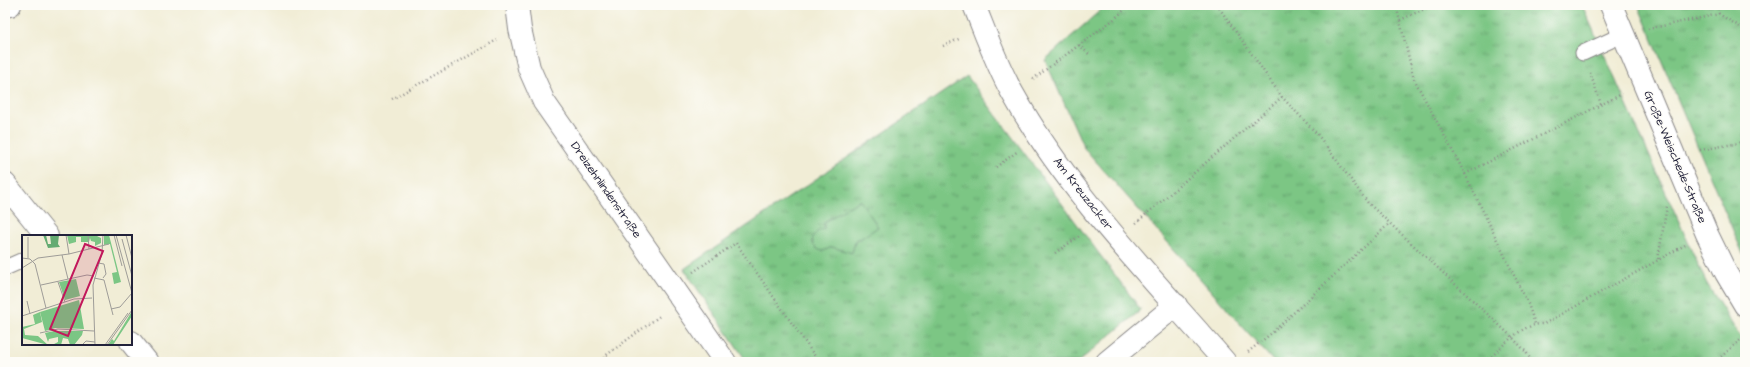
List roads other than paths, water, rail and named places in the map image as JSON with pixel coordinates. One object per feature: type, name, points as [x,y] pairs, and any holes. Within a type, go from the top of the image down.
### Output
[{"type":"street","points":[[5,6],[10,5]]},
{"type":"street","name":"Dreizehnlindenstraße","points":[[517,5],[520,29],[529,68],[544,102],[725,362]]},
{"type":"street","name":"Am Kreuzacker","points":[[974,5],[991,49],[1012,94],[1058,165],[1103,220],[1225,362]]},
{"type":"street","name":"Große-Weischede-Straße","points":[[1611,5],[1707,234],[1726,273],[1745,305]]},
{"type":"street","points":[[5,184],[46,235]]},
{"type":"street","points":[[1107,362],[1176,305]]},
{"type":"street","points":[[132,343],[147,362]]},
{"type":"lane","points":[[1583,53],[1622,34]]},
{"type":"lane","points":[[5,268],[22,260]]}]
